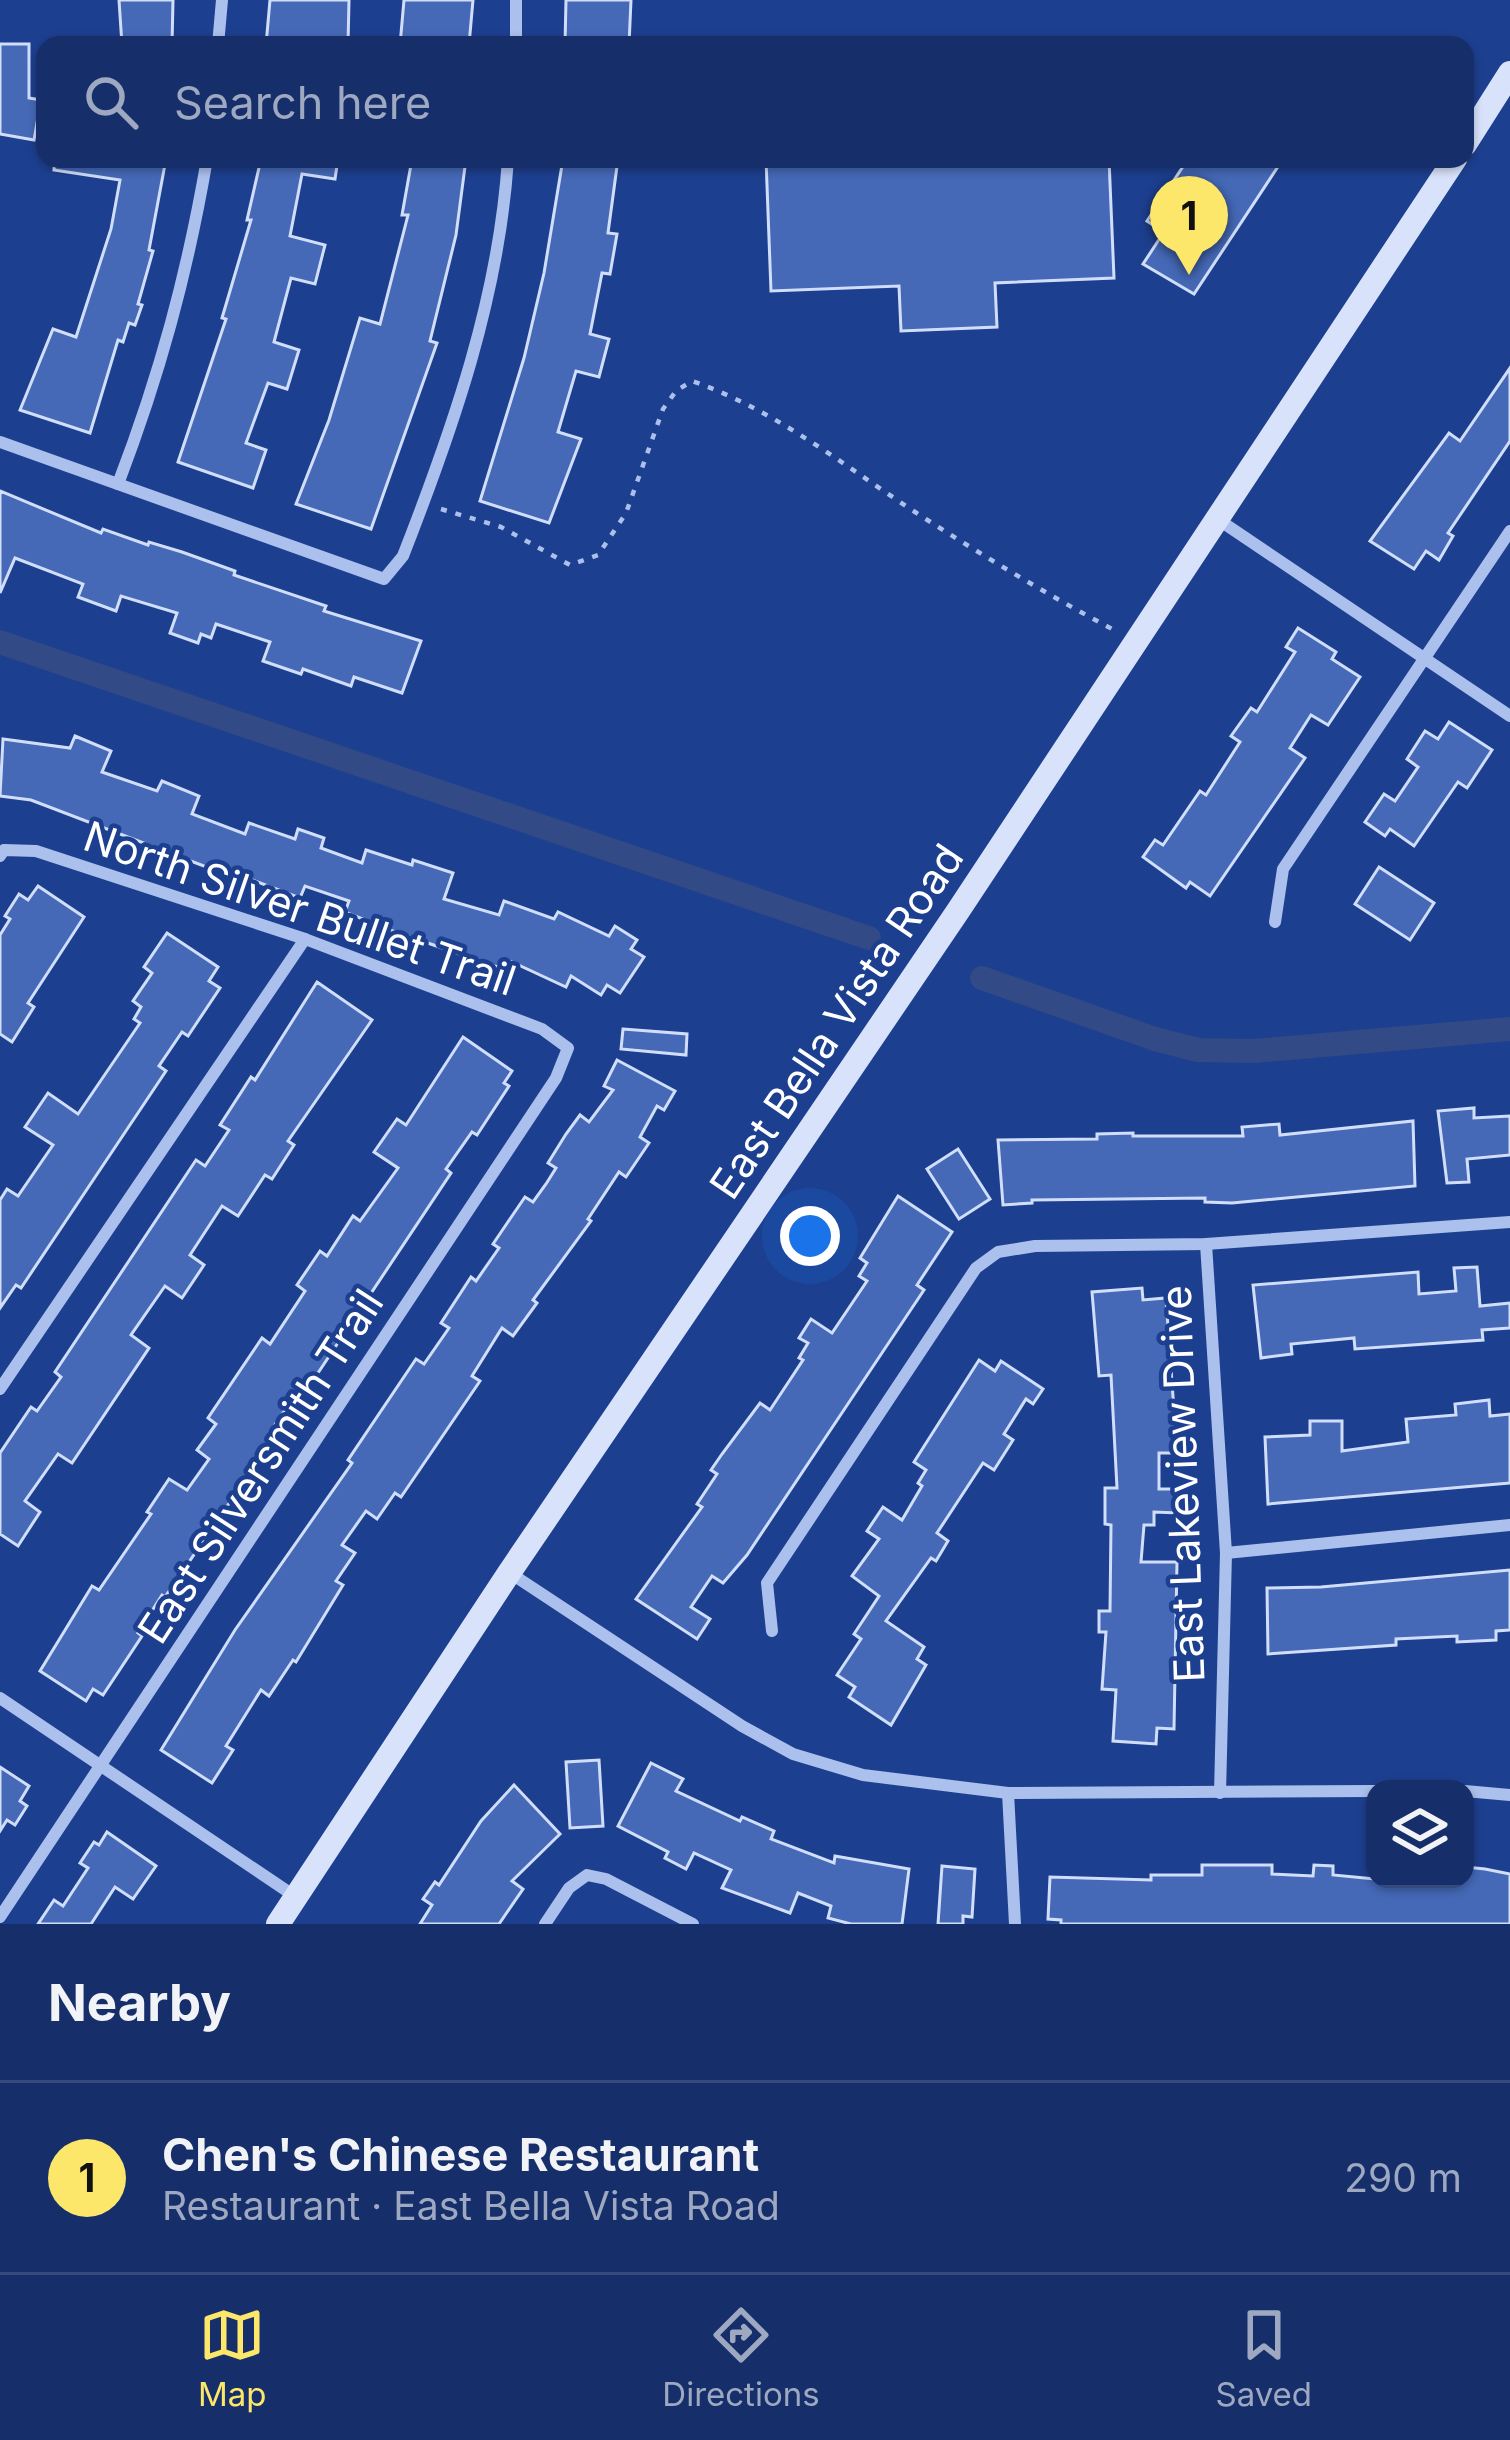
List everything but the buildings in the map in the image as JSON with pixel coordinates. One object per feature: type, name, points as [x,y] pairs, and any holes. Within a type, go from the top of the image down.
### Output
[{"type":"street","points":[[219,36],[221,0]]},
{"type":"street","points":[[516,0],[516,36]]},
{"type":"street","points":[[1474,130],[1510,74]]},
{"type":"street","points":[[118,484],[153,392],[190,261],[206,168]]},
{"type":"street","points":[[0,442],[384,579],[403,556],[475,355],[505,211],[507,168]]},
{"type":"street","name":"East Bella Vista Road","points":[[278,1924],[509,1573],[958,911],[1449,168]]},
{"type":"street","points":[[1215,518],[1510,716]]},
{"type":"street","points":[[1275,922],[1283,869],[1510,531]]},
{"type":"street","name":"North Silver Bullet Trail","points":[[2,853],[36,851],[305,939],[542,1029],[568,1048]]},
{"type":"street","points":[[0,1389],[305,939]]},
{"type":"street","name":"East Silversmith Trail","points":[[0,1917],[556,1078],[568,1048]]},
{"type":"street","points":[[772,1631],[767,1583],[976,1268],[998,1252],[1036,1246],[1206,1244],[1510,1222]]},
{"type":"street","name":"East Lakeview Drive","points":[[1206,1244],[1226,1552],[1220,1793]]},
{"type":"street","points":[[1226,1552],[1510,1525]]},
{"type":"street","points":[[509,1573],[742,1726],[793,1754],[863,1775],[1008,1793],[1366,1791]]},
{"type":"street","points":[[0,1699],[296,1897]]},
{"type":"street","points":[[1474,1792],[1510,1795]]},
{"type":"street","points":[[1008,1793],[1015,1924]]},
{"type":"street","points":[[545,1924],[569,1888],[586,1875],[606,1880],[693,1924]]},
{"type":"path","points":[[423,504],[501,526],[570,566],[598,554],[626,513],[663,409],[692,382],[733,396],[794,430],[1048,596],[1135,641]]},
{"type":"waterway","points":[[0,642],[869,938]]},
{"type":"waterway","points":[[982,978],[1198,1050],[1254,1051],[1510,1029]]},
{"type":"place","name":"Chen's Chinese Restaurant","points":[[1189,275]]}]
